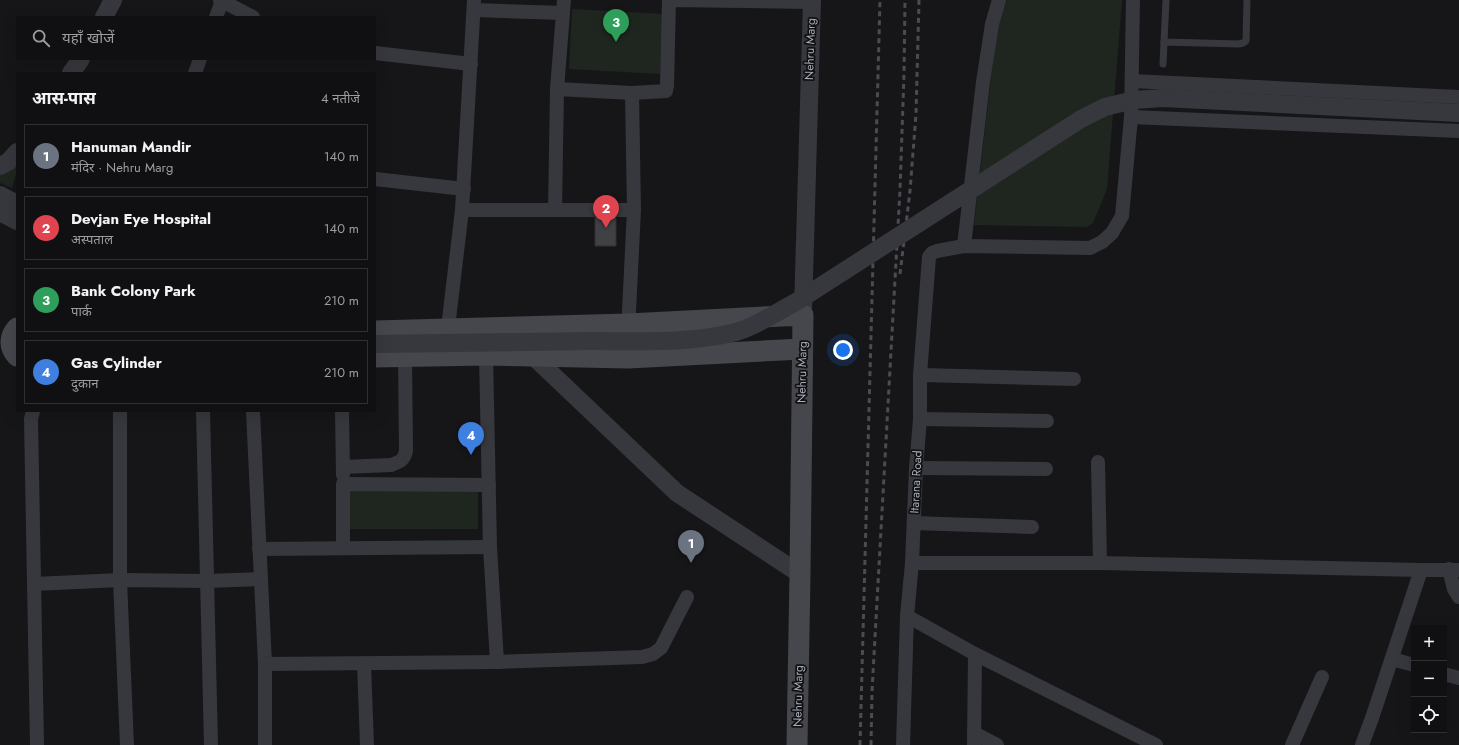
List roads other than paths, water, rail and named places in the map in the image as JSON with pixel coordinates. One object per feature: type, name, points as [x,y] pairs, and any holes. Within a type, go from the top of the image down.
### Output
[{"type":"main road","points":[[376,331],[628,324],[803,315]]},
{"type":"main road","name":"Nehru Marg","points":[[797,745],[803,315]]},
{"type":"main road","points":[[376,357],[486,356],[628,358],[802,349]]},
{"type":"street","points":[[105,16],[113,0]]},
{"type":"street","points":[[216,16],[221,0],[250,16]]},
{"type":"street","points":[[558,89],[632,93],[666,91],[668,86],[669,0],[812,1]]},
{"type":"street","points":[[964,246],[983,82],[992,24],[999,0]]},
{"type":"street","name":"Itarana Road","points":[[903,745],[907,616],[912,563],[916,468],[920,419],[920,375],[929,257],[932,253],[937,251],[964,246],[1090,248],[1102,242],[1112,233],[1122,216],[1131,117],[1134,0]]},
{"type":"street","name":"Nehru Marg","points":[[803,315],[812,1]]},
{"type":"street","points":[[445,356],[464,189],[474,5],[563,6],[558,89],[555,210]]},
{"type":"street","points":[[376,53],[471,64]]},
{"type":"street","points":[[195,72],[200,60]]},
{"type":"street","points":[[1132,81],[1459,97]]},
{"type":"street","points":[[628,358],[628,324],[634,210],[632,93]]},
{"type":"street","points":[[376,344],[653,340],[715,337],[738,331],[757,323],[796,302],[1081,119],[1106,107],[1134,100],[1163,98],[1459,114]]},
{"type":"street","points":[[1131,117],[1459,131]]},
{"type":"street","points":[[0,166],[8,162],[16,153]]},
{"type":"street","points":[[376,179],[464,189]]},
{"type":"street","points":[[0,195],[16,203]]},
{"type":"street","points":[[462,210],[634,210]]},
{"type":"street","points":[[0,212],[16,220]]},
{"type":"street","points":[[343,467],[392,465],[398,463],[404,458],[406,451],[405,356]]},
{"type":"street","points":[[486,356],[490,547],[497,662]]},
{"type":"street","points":[[534,357],[677,493],[800,574]]},
{"type":"street","points":[[920,375],[1074,379]]},
{"type":"street","points":[[120,412],[120,580],[127,745]]},
{"type":"street","points":[[203,412],[211,745]]},
{"type":"street","points":[[253,412],[258,549],[261,578],[265,664],[265,745]]},
{"type":"street","points":[[342,412],[342,548]]},
{"type":"street","points":[[31,414],[37,745]]},
{"type":"street","points":[[920,419],[1047,420]]},
{"type":"street","points":[[1098,462],[1100,563]]},
{"type":"street","points":[[916,468],[1046,469]]},
{"type":"street","points":[[343,484],[489,484]]},
{"type":"street","points":[[914,522],[1032,527]]},
{"type":"street","points":[[258,549],[490,547]]},
{"type":"street","points":[[912,563],[1100,563],[1454,570],[1454,589],[1459,597]]},
{"type":"street","points":[[1362,745],[1421,570]]},
{"type":"street","points":[[34,584],[120,580],[206,582],[261,578]]},
{"type":"street","points":[[265,664],[497,662],[642,657],[654,654],[661,648],[687,597]]},
{"type":"street","points":[[907,616],[974,654],[1151,744]]},
{"type":"street","points":[[974,654],[974,739],[997,745]]},
{"type":"street","points":[[1392,659],[1411,664]]},
{"type":"street","points":[[364,664],[367,745]]},
{"type":"street","points":[[1447,675],[1459,678]]},
{"type":"street","points":[[1292,745],[1322,677]]},
{"type":"lane","points":[[1163,64],[1166,0]]},
{"type":"lane","points":[[1164,42],[1243,43],[1246,41],[1247,35],[1247,0]]},
{"type":"railway","points":[[860,745],[880,0]]},
{"type":"railway","points":[[871,745],[872,691],[900,190],[905,0]]},
{"type":"railway","points":[[900,274],[910,191],[916,114],[919,0]]},
{"type":"place","name":"Bank Colony Park","points":[[616,42]]},
{"type":"place","name":"Devjan Eye Hospital","points":[[606,228]]},
{"type":"place","name":"Gas Cylinder","points":[[471,455]]},
{"type":"place","name":"Hanuman Mandir","points":[[691,563]]}]
